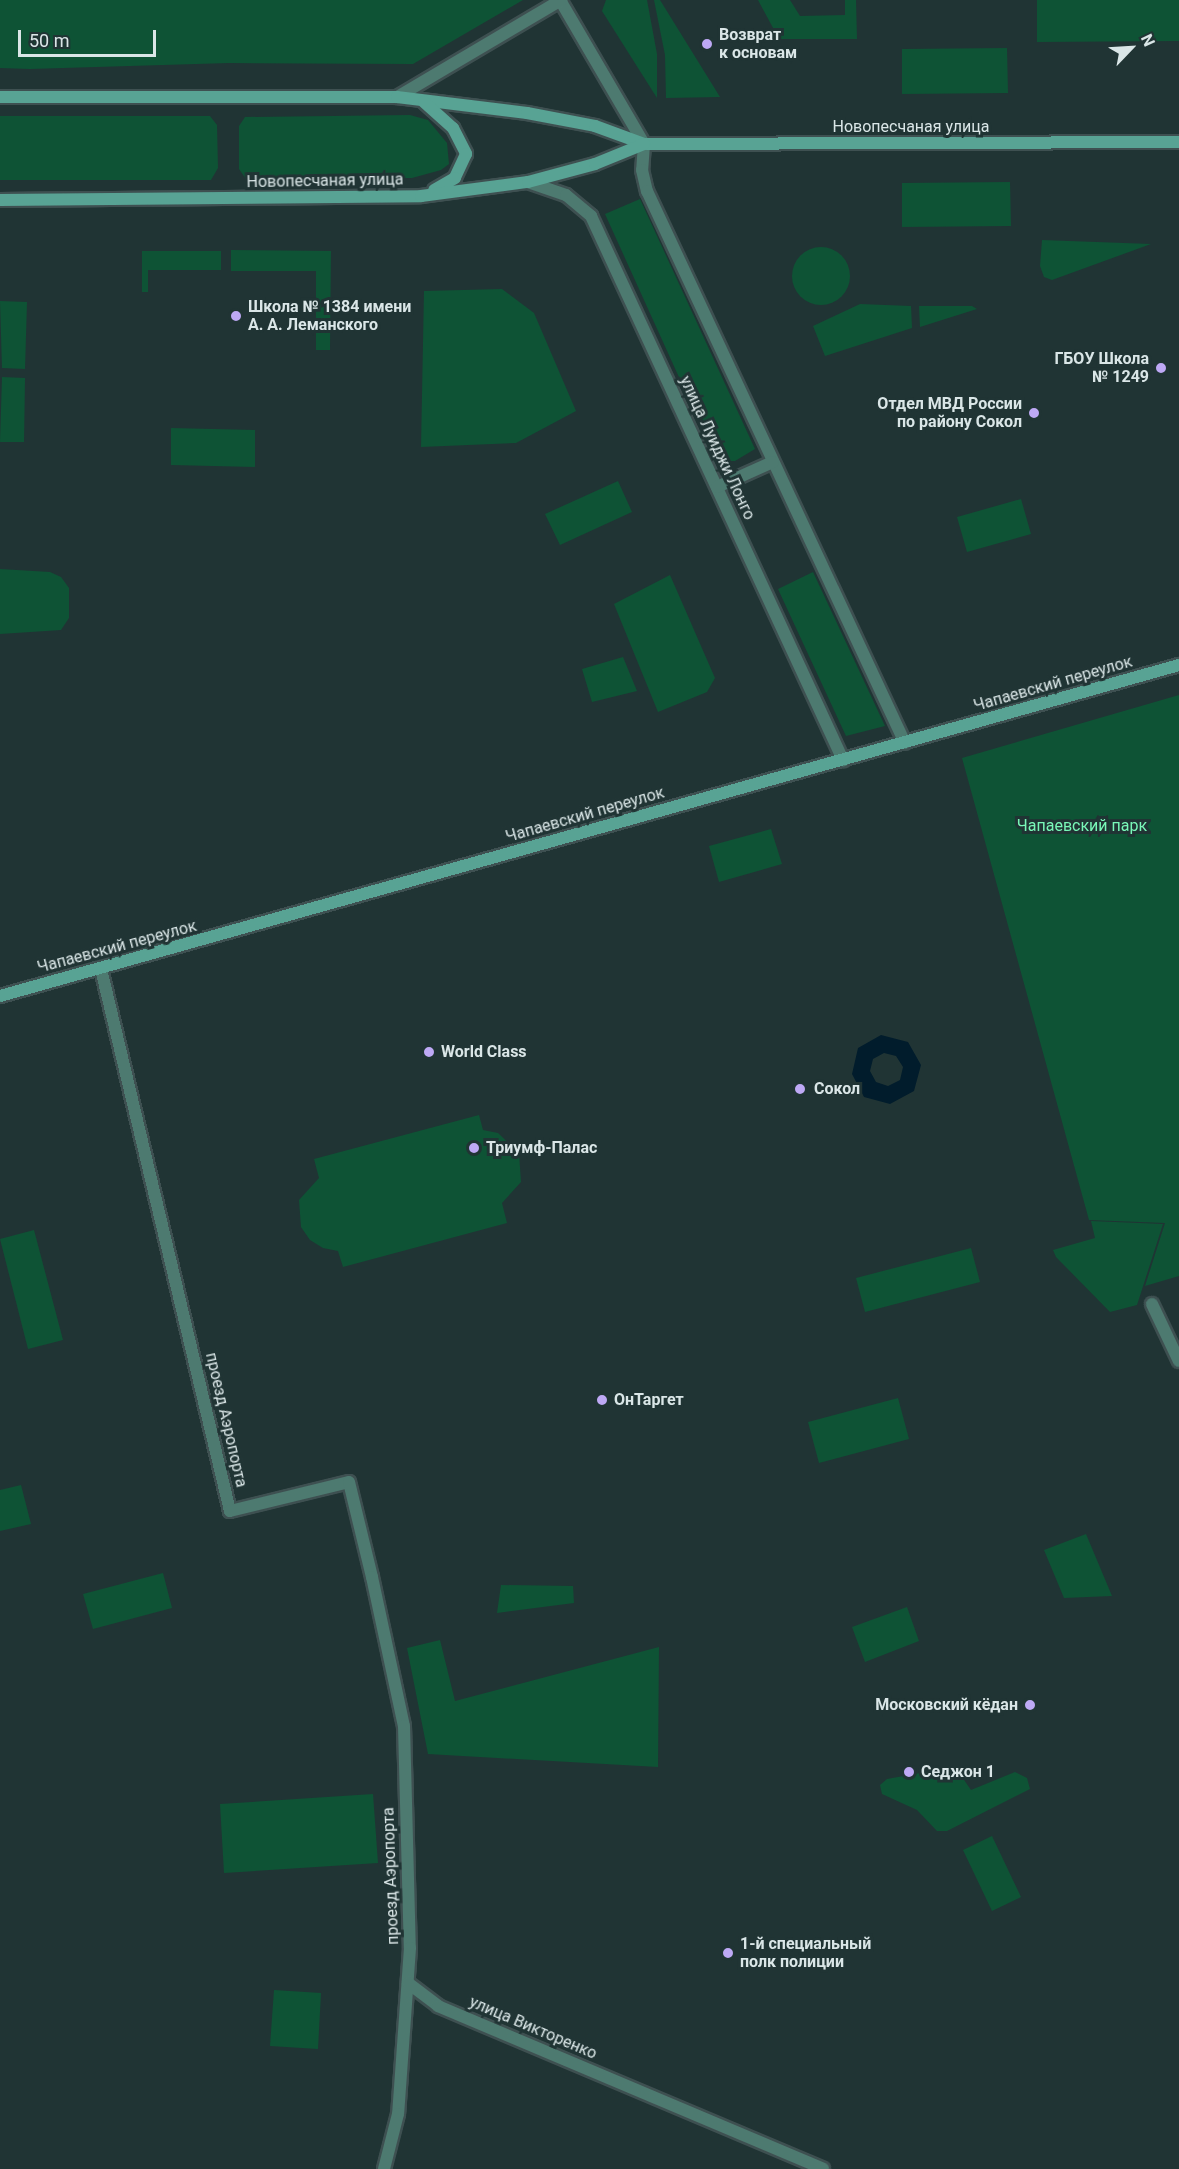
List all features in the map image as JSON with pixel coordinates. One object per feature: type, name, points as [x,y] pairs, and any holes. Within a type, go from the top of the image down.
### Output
[{"type":"main road","name":"Новопесчаная улица","points":[[0,98],[397,97],[527,113],[595,126],[644,144],[1179,142]]},
{"type":"main road","points":[[421,196],[455,178],[466,154],[453,128],[423,101]]},
{"type":"main road","name":"Новопесчаная улица","points":[[0,200],[421,196],[528,182],[595,164],[644,144]]},
{"type":"main road","name":"Чапаевский переулок","points":[[0,996],[1179,665]]},
{"type":"street","points":[[397,97],[560,0],[644,144],[642,170],[647,191],[905,743]]},
{"type":"street","name":"улица Луиджи Лонго","points":[[528,182],[566,195],[591,216],[843,760]]},
{"type":"street","points":[[717,487],[773,462]]},
{"type":"street","name":"проезд Аэропорта","points":[[101,969],[230,1511],[349,1482],[404,1726],[410,1948],[408,1983]]},
{"type":"street","points":[[1152,1304],[1179,1361]]},
{"type":"street","points":[[384,2169],[398,2114],[408,1983]]},
{"type":"street","name":"улица Викторенко","points":[[408,1983],[438,2006],[823,2169]]},
{"type":"green space","points":[[0,0],[523,0],[413,64],[229,63],[30,69],[0,68]]},
{"type":"green space","points":[[606,0],[647,0],[657,54],[657,98],[602,11]]},
{"type":"green space","points":[[654,0],[660,0],[720,97],[666,98],[665,55]]},
{"type":"green space","points":[[758,0],[790,0],[800,16],[845,15],[845,0],[856,0],[857,39],[779,39]]},
{"type":"green space","points":[[1037,0],[1179,0],[1179,41],[1037,42]]},
{"type":"green space","points":[[1007,48],[1008,93],[902,94],[902,49]]},
{"type":"green space","points":[[410,115],[428,120],[447,143],[449,164],[441,170],[412,178],[246,179],[239,169],[239,126],[245,117]]},
{"type":"green space","points":[[0,116],[210,116],[217,125],[218,168],[211,180],[0,180]]},
{"type":"green space","points":[[1010,182],[1011,226],[902,227],[902,183]]},
{"type":"green space","points":[[640,199],[755,449],[735,461],[717,461],[605,214]]},
{"type":"green space","points":[[1042,240],[1151,244],[1052,280],[1044,277],[1040,266]]},
{"type":"green space","points":[[821,247],[832,249],[845,260],[850,276],[848,287],[837,300],[821,305],[810,303],[797,292],[792,276],[794,265],[805,252]]},
{"type":"green space","points":[[231,250],[331,251],[330,350],[316,350],[316,271],[231,271]]},
{"type":"green space","points":[[142,251],[221,251],[221,270],[148,270],[148,292],[142,292]]},
{"type":"green space","points":[[502,289],[534,313],[576,411],[516,443],[421,447],[424,291]]},
{"type":"green space","points":[[0,301],[27,302],[25,369],[2,368]]},
{"type":"green space","points":[[860,304],[911,306],[912,328],[825,356],[813,326]]},
{"type":"green space","points":[[919,306],[972,306],[977,309],[920,327]]},
{"type":"green space","points":[[2,377],[25,378],[24,442],[0,442]]},
{"type":"green space","points":[[171,428],[255,430],[255,467],[171,465]]},
{"type":"green space","points":[[618,481],[632,512],[560,545],[545,514]]},
{"type":"green space","points":[[1021,499],[1031,534],[967,552],[957,517]]},
{"type":"green space","points":[[0,569],[50,572],[61,577],[69,588],[69,618],[61,630],[0,634]]},
{"type":"green space","points":[[813,572],[885,726],[846,736],[778,589]]},
{"type":"green space","points":[[670,575],[715,678],[707,692],[658,712],[614,604]]},
{"type":"green space","points":[[623,657],[637,691],[592,702],[582,669]]},
{"type":"green space","name":"Чапаевский парк","points":[[1179,695],[1179,1276],[1145,1286],[1165,1223],[1089,1220],[962,758]]},
{"type":"green space","points":[[771,829],[782,864],[719,882],[709,846]]},
{"type":"green space","points":[[479,1115],[483,1130],[498,1133],[519,1153],[521,1182],[502,1203],[507,1223],[343,1267],[338,1251],[323,1248],[310,1240],[301,1227],[299,1200],[319,1178],[314,1159]]},
{"type":"green space","points":[[1091,1221],[1163,1224],[1137,1305],[1110,1312],[1056,1257],[1053,1250],[1095,1238]]},
{"type":"green space","points":[[34,1230],[63,1340],[28,1349],[0,1239]]},
{"type":"green space","points":[[971,1248],[980,1282],[865,1312],[856,1278]]},
{"type":"green space","points":[[898,1398],[909,1439],[819,1463],[808,1422]]},
{"type":"green space","points":[[21,1485],[31,1524],[0,1531],[0,1490]]},
{"type":"green space","points":[[1086,1534],[1112,1596],[1064,1598],[1044,1550]]},
{"type":"green space","points":[[163,1573],[172,1608],[93,1629],[83,1594]]},
{"type":"green space","points":[[501,1585],[573,1586],[574,1603],[497,1613]]},
{"type":"green space","points":[[907,1607],[919,1641],[865,1662],[852,1627]]},
{"type":"green space","points":[[440,1640],[455,1701],[659,1647],[658,1767],[428,1754],[407,1648]]},
{"type":"green space","points":[[942,1769],[960,1774],[971,1790],[1015,1772],[1027,1778],[1030,1789],[947,1831],[937,1831],[917,1810],[882,1794],[880,1785],[887,1779]]},
{"type":"green space","points":[[373,1794],[378,1863],[224,1873],[220,1804]]},
{"type":"green space","points":[[992,1836],[1021,1897],[992,1911],[963,1850]]},
{"type":"green space","points":[[274,1990],[321,1993],[318,2049],[270,2046]]},
{"type":"water","points":[[881,1035],[908,1042],[921,1065],[914,1091],[890,1104],[864,1097],[852,1074],[858,1048]],"holes":[[[884,1053],[896,1056],[903,1067],[900,1080],[888,1086],[876,1082],[870,1071],[873,1059]]]},
{"type":"place","name":"Возврат к основам","points":[[707,44]]},
{"type":"place","name":"Школа № 1384 имени А. А. Леманского","points":[[236,316]]},
{"type":"place","name":"ГБОУ Школа № 1249","points":[[1161,368]]},
{"type":"place","name":"Отдел МВД России по району Сокол","points":[[1034,413]]},
{"type":"place","name":"World Class","points":[[429,1052]]},
{"type":"place","name":"Сокол","points":[[800,1089]]},
{"type":"place","name":"Триумф-Палас","points":[[474,1148]]},
{"type":"place","name":"ОнТаргет","points":[[602,1400]]},
{"type":"place","name":"Московский кёдан","points":[[1030,1705]]},
{"type":"place","name":"Седжон 1","points":[[909,1772]]},
{"type":"place","name":"1-й специальный полк полиции","points":[[728,1953]]}]
